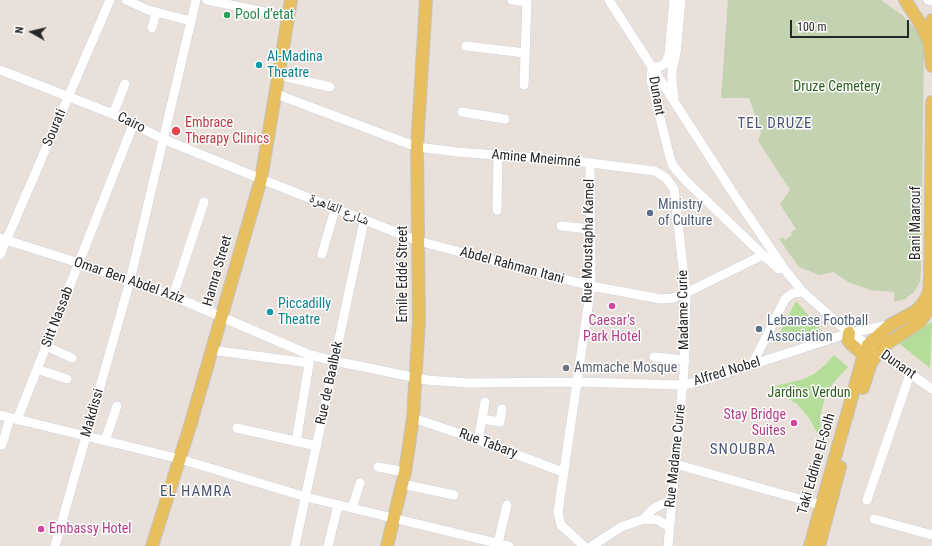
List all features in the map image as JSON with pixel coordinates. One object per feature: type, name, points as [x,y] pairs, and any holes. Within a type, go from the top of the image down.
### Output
[{"type":"main road","name":"Hamra Street","points":[[152,546],[180,459],[261,179],[291,0]]},
{"type":"main road","name":"Emile Eddé Street","points":[[386,546],[404,478],[413,418],[419,321],[417,147],[426,0]]},
{"type":"main road","points":[[906,0],[929,42]]},
{"type":"main road","points":[[932,20],[929,42],[932,66]]},
{"type":"main road","name":"Bani Maarouf","points":[[874,354],[890,325],[916,311],[927,297],[930,277],[932,102]]},
{"type":"main road","points":[[849,333],[848,340],[850,344],[874,354],[920,322],[932,304]]},
{"type":"main road","name":"Taki Eddine El-Solh","points":[[810,546],[821,505],[874,354]]},
{"type":"main road","name":"Taki Eddine El-Solh","points":[[819,546],[874,354]]},
{"type":"street","name":"Sourati","points":[[0,255],[4,240],[69,96],[110,0]]},
{"type":"street","points":[[126,0],[156,12],[191,21]]},
{"type":"street","name":"Makdissi","points":[[55,546],[130,280],[196,0]]},
{"type":"street","points":[[207,0],[288,17]]},
{"type":"street","points":[[512,0],[527,1],[524,85]]},
{"type":"street","points":[[609,0],[652,67],[659,67],[666,63],[669,54],[674,0]]},
{"type":"street","points":[[675,102],[672,71],[676,53],[681,0]]},
{"type":"street","points":[[928,0],[932,1]]},
{"type":"street","points":[[152,28],[156,12]]},
{"type":"street","points":[[466,46],[525,53]]},
{"type":"street","name":"Dunant","points":[[652,67],[769,248],[803,292],[849,333]]},
{"type":"street","name":"Dunant","points":[[652,67],[651,81],[670,158],[676,170],[763,256],[792,279]]},
{"type":"street","name":"Cairo","points":[[0,70],[113,114],[133,125],[261,179]]},
{"type":"street","points":[[279,75],[330,87]]},
{"type":"street","points":[[113,114],[125,84]]},
{"type":"street","name":"Amine Mneimné","points":[[276,94],[417,147],[498,156],[574,161],[655,171],[666,178]]},
{"type":"street","points":[[462,112],[505,119]]},
{"type":"street","name":"Sitt Nassab","points":[[2,445],[37,369],[133,125]]},
{"type":"street","points":[[497,210],[498,156]]},
{"type":"street","points":[[655,171],[665,167],[670,158]]},
{"type":"street","name":"Rue Moustapha Kamel","points":[[584,546],[565,529],[559,520],[558,504],[591,286],[590,163]]},
{"type":"street","name":"Madame Curie","points":[[666,178],[674,189],[686,293],[683,385]]},
{"type":"street","name":"شارع القاهرة","points":[[261,179],[418,241]]},
{"type":"street","points":[[674,189],[677,182],[685,180]]},
{"type":"street","points":[[173,296],[204,202]]},
{"type":"street","points":[[322,254],[335,208]]},
{"type":"street","name":"Rue de Baalbek","points":[[295,546],[364,220]]},
{"type":"street","points":[[561,226],[590,229]]},
{"type":"street","name":"Omar Ben Abdel Aziz","points":[[4,240],[79,263],[173,296],[221,316],[310,359],[335,361],[415,379]]},
{"type":"street","name":"Abdel Rahman Itani","points":[[418,241],[591,286],[661,299],[673,298],[686,293],[763,256]]},
{"type":"street","points":[[752,365],[786,299],[793,294],[803,292]]},
{"type":"street","name":"Alfred Nobel","points":[[415,379],[469,383],[577,382],[683,385],[702,381],[849,333],[890,325]]},
{"type":"street","points":[[46,346],[72,358]]},
{"type":"street","points":[[212,350],[310,359],[296,442]]},
{"type":"street","name":"Dunant","points":[[874,354],[910,374],[932,389]]},
{"type":"street","points":[[654,357],[685,360]]},
{"type":"street","points":[[37,369],[67,379]]},
{"type":"street","points":[[868,500],[910,374]]},
{"type":"street","name":"Rue Madame Curie","points":[[669,527],[683,385]]},
{"type":"street","points":[[478,440],[485,402]]},
{"type":"street","points":[[105,441],[117,406]]},
{"type":"street","points":[[482,419],[500,422],[502,409]]},
{"type":"street","points":[[0,415],[180,459],[306,497],[393,517],[474,542],[498,543],[509,546]]},
{"type":"street","name":"Rue Tabary","points":[[413,418],[478,440],[563,472]]},
{"type":"street","points":[[237,428],[317,446]]},
{"type":"street","points":[[675,464],[821,505]]},
{"type":"street","points":[[378,467],[404,478],[454,495]]},
{"type":"street","points":[[352,508],[360,483]]},
{"type":"street","points":[[644,519],[650,511],[672,500]]},
{"type":"street","points":[[328,546],[338,505]]},
{"type":"street","points":[[498,543],[507,505]]},
{"type":"street","points":[[592,546],[621,527],[644,519],[658,520],[669,527],[668,546]]},
{"type":"street","points":[[874,519],[932,535]]},
{"type":"green space","name":"Druze Cemetery","points":[[728,0],[881,0],[902,15],[918,32],[924,47],[921,270],[920,281],[914,292],[905,299],[894,302],[894,292],[871,290],[850,283],[833,272],[819,275],[799,267],[779,239],[783,237],[785,240],[792,235],[791,232],[796,229],[780,204],[790,190],[758,141],[761,132],[749,98],[721,98]]},
{"type":"green space","points":[[796,301],[822,331],[774,344]]},
{"type":"green space","points":[[932,322],[930,368],[896,341]]},
{"type":"green space","name":"Jardins Verdun","points":[[834,355],[848,367],[833,383],[825,397],[820,417],[821,433],[817,433],[809,418],[797,404],[780,392],[768,388],[804,379],[814,374]]},
{"type":"place","name":"Pool d’etat","points":[[227,15]]},
{"type":"place","name":"Al-Madina Theatre","points":[[259,65]]},
{"type":"place","name":"Embrace Therapy Clinics","points":[[176,131]]},
{"type":"place","name":"Ministry of Culture","points":[[650,213]]},
{"type":"place","name":"Caesar's Park Hotel","points":[[612,306]]},
{"type":"place","name":"Piccadilly Theatre","points":[[270,312]]},
{"type":"place","name":"Lebanese Football Association","points":[[759,329]]},
{"type":"place","name":"Ammache Mosque","points":[[566,368]]},
{"type":"place","name":"Stay Bridge Suites","points":[[794,423]]},
{"type":"place","name":"Embassy Hotel","points":[[41,529]]},
{"type":"district","name":"TEL DRUZE","points":[[775,124]]},
{"type":"district","name":"SNOUBRA","points":[[743,450]]},
{"type":"district","name":"EL HAMRA","points":[[196,492]]}]
